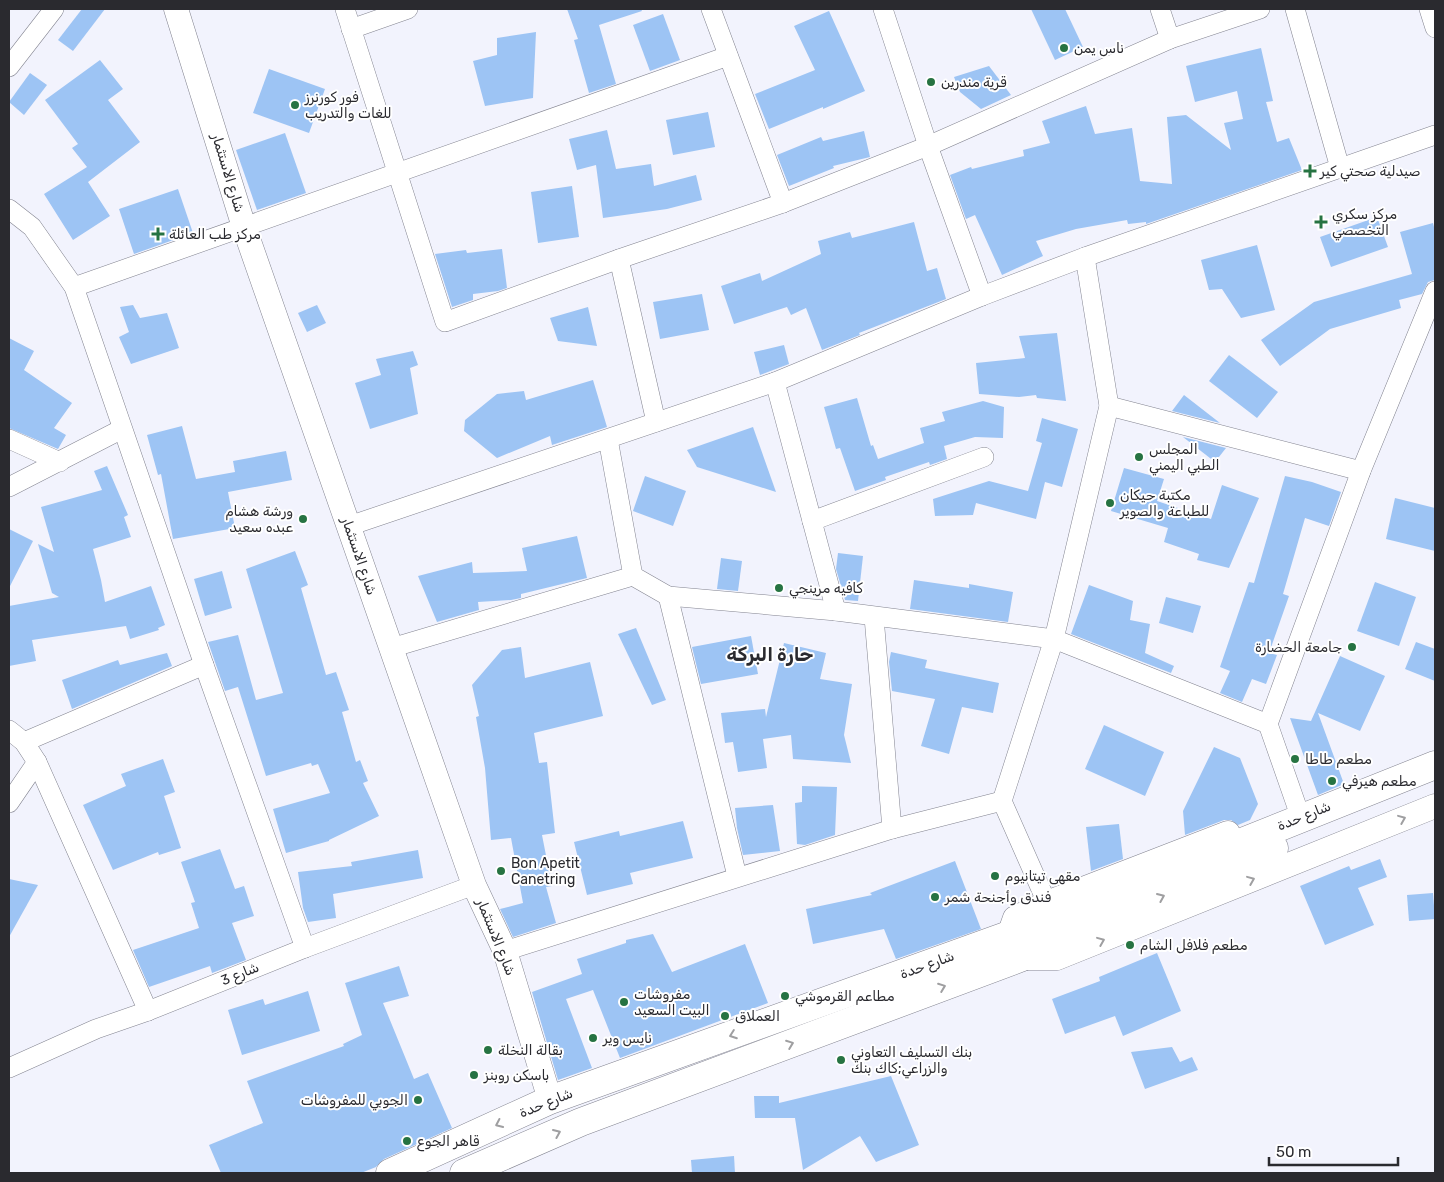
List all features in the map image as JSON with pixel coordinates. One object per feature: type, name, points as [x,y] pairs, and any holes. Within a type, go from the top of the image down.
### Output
[{"type":"main road","name":"شارع حدة","points":[[390,1173],[550,1100],[1015,947],[1300,818],[1435,765]]},
{"type":"main road","name":"شارع حدة","points":[[464,1173],[581,1122],[1015,947],[1435,782]]},
{"type":"street","points":[[9,67],[54,9]]},
{"type":"street","name":"شارع الاستثمار","points":[[176,9],[244,227],[474,885],[504,951],[550,1100]]},
{"type":"street","points":[[345,9],[445,322],[619,259],[783,204],[928,146],[1170,39],[1260,9]]},
{"type":"street","points":[[351,29],[408,9]]},
{"type":"street","points":[[711,9],[783,204]]},
{"type":"street","points":[[883,9],[928,146],[982,296]]},
{"type":"street","points":[[1160,9],[1170,39]]},
{"type":"street","points":[[1295,9],[1340,168]]},
{"type":"street","points":[[1429,9],[1435,28]]},
{"type":"street","points":[[74,286],[728,56]]},
{"type":"street","points":[[349,526],[775,382],[982,296],[1085,256],[1435,134]]},
{"type":"street","points":[[9,209],[32,227],[74,286],[204,665],[305,948]]},
{"type":"street","points":[[1047,902],[1002,801],[1054,639],[1109,406],[1085,256]]},
{"type":"street","points":[[619,259],[656,422]]},
{"type":"street","points":[[1297,807],[1268,724],[1360,472],[1435,291]]},
{"type":"street","points":[[775,382],[836,611]]},
{"type":"street","points":[[1109,406],[1360,472]]},
{"type":"street","points":[[9,487],[122,430]]},
{"type":"street","points":[[9,438],[60,462]]},
{"type":"street","points":[[608,438],[633,576]]},
{"type":"street","points":[[812,521],[984,456]]},
{"type":"street","points":[[392,648],[633,576],[668,596],[836,611],[1054,639],[1268,724]]},
{"type":"street","points":[[668,596],[737,876]]},
{"type":"street","points":[[874,617],[892,828]]},
{"type":"street","points":[[24,742],[204,665]]},
{"type":"street","points":[[9,730],[24,742],[37,762],[148,1011]]},
{"type":"street","points":[[1435,754],[1047,902],[1015,918],[1015,947],[1057,958],[1435,806]]},
{"type":"street","points":[[9,803],[37,762]]},
{"type":"street","points":[[504,951],[892,828],[1002,801]]},
{"type":"street","name":"شارع 3","points":[[9,1068],[96,1029],[148,1011],[305,948],[474,885]]},
{"type":"building","points":[[82,9],[105,9],[73,51],[58,40]]},
{"type":"building","points":[[567,9],[641,9],[642,11],[599,25],[616,84],[589,93],[574,40],[578,39]]},
{"type":"building","points":[[1031,9],[1065,9],[1083,47],[1055,60]]},
{"type":"building","points":[[829,11],[865,91],[769,129],[755,94],[815,70],[794,26]]},
{"type":"building","points":[[663,14],[680,60],[650,71],[633,25]]},
{"type":"building","points":[[536,32],[533,98],[485,106],[473,61],[497,55],[497,38]]},
{"type":"building","points":[[1261,48],[1273,101],[1266,102],[1277,142],[1289,138],[1302,170],[1146,224],[1146,222],[1128,224],[1127,220],[1076,229],[1036,241],[1043,256],[1002,275],[975,215],[966,219],[950,175],[971,167],[972,169],[1024,156],[1023,150],[1050,143],[1042,121],[1086,106],[1095,134],[1132,128],[1140,181],[1172,184],[1167,117],[1186,115],[1231,150],[1224,123],[1243,119],[1237,91],[1195,102],[1186,66]]},
{"type":"building","points":[[100,60],[123,89],[108,100],[140,142],[88,182],[110,216],[73,240],[44,194],[87,167],[72,148],[78,144],[45,100]]},
{"type":"building","points":[[989,66],[1011,95],[981,109],[960,92],[954,77]]},
{"type":"building","points":[[269,69],[325,89],[309,133],[253,113]]},
{"type":"building","points":[[30,73],[47,85],[24,115],[9,102]]},
{"type":"building","points":[[708,112],[715,147],[673,155],[666,120]]},
{"type":"building","points":[[607,130],[616,169],[651,164],[654,186],[696,175],[702,200],[667,209],[603,218],[596,165],[577,170],[569,139]]},
{"type":"building","points":[[864,131],[870,157],[833,166],[834,168],[789,186],[777,155],[821,137],[823,141]]},
{"type":"building","points":[[285,133],[306,193],[257,210],[236,150]]},
{"type":"building","points":[[572,186],[579,237],[538,243],[531,192]]},
{"type":"building","points":[[178,189],[193,233],[134,254],[119,209]]},
{"type":"building","points":[[1377,217],[1388,247],[1331,267],[1320,237]]},
{"type":"building","points":[[914,222],[927,271],[937,268],[946,299],[859,333],[860,335],[822,350],[806,308],[791,315],[787,307],[734,324],[721,286],[760,273],[762,281],[821,254],[818,241],[850,232],[852,238]]},
{"type":"building","points":[[1433,223],[1435,231],[1435,280],[1428,282],[1422,294],[1399,300],[1401,308],[1330,329],[1280,366],[1261,340],[1314,302],[1412,274],[1400,232]]},
{"type":"building","points":[[1257,245],[1275,310],[1241,318],[1222,289],[1209,290],[1201,260]]},
{"type":"building","points":[[502,249],[507,288],[473,294],[473,300],[452,307],[435,254],[466,250],[467,253]]},
{"type":"building","points":[[702,294],[709,330],[660,339],[653,302]]},
{"type":"building","points":[[133,305],[140,318],[167,313],[179,348],[131,364],[119,337],[129,332],[120,307]]},
{"type":"building","points":[[317,305],[326,323],[307,332],[298,313]]},
{"type":"building","points":[[588,307],[597,346],[558,341],[550,318]]},
{"type":"building","points":[[1057,333],[1066,401],[1037,398],[1036,395],[1019,397],[979,394],[976,363],[1025,358],[1019,336]]},
{"type":"building","points":[[9,338],[34,351],[24,370],[72,403],[54,428],[66,435],[58,449],[9,428]]},
{"type":"building","points":[[784,345],[789,364],[760,375],[754,352]]},
{"type":"building","points":[[413,351],[418,365],[410,368],[418,414],[370,429],[355,383],[381,375],[376,359]]},
{"type":"building","points":[[1229,355],[1278,392],[1257,418],[1209,381]]},
{"type":"building","points":[[593,380],[607,427],[552,445],[550,436],[497,458],[464,431],[465,420],[497,394],[524,391],[526,400]]},
{"type":"building","points":[[1184,395],[1220,423],[1172,411]]},
{"type":"building","points":[[857,398],[871,446],[873,445],[878,459],[924,443],[920,428],[945,421],[942,412],[983,401],[1004,407],[1003,438],[975,437],[944,446],[947,459],[930,465],[929,462],[885,477],[886,480],[855,491],[840,448],[836,449],[824,407]]},
{"type":"building","points":[[1042,418],[1078,429],[1062,487],[1045,482],[1036,519],[976,503],[973,515],[935,516],[933,499],[989,481],[1028,491],[1042,443],[1036,441]]},
{"type":"building","points":[[182,426],[196,479],[235,472],[233,461],[286,451],[292,480],[228,492],[235,528],[173,539],[161,474],[158,475],[147,435]]},
{"type":"building","points":[[753,427],[776,492],[697,467],[687,450]]},
{"type":"building","points":[[1183,437],[1226,448],[1215,462]]},
{"type":"building","points":[[107,466],[128,515],[124,517],[131,537],[93,549],[105,602],[151,586],[165,625],[158,628],[159,630],[130,639],[126,626],[32,640],[36,661],[9,666],[9,606],[59,597],[52,593],[38,544],[54,552],[41,507],[102,490],[94,471]]},
{"type":"building","points":[[1124,468],[1164,479],[1157,501],[1211,519],[1222,485],[1259,498],[1229,568],[1197,560],[1199,554],[1164,542],[1168,528],[1111,511]]},
{"type":"building","points":[[645,476],[686,491],[673,526],[633,511]]},
{"type":"building","points":[[1285,476],[1312,482],[1341,492],[1329,526],[1305,518],[1283,594],[1289,596],[1269,653],[1277,655],[1266,684],[1252,679],[1242,702],[1220,693],[1230,671],[1220,667],[1249,582],[1254,583]]},
{"type":"building","points":[[1395,498],[1435,508],[1435,551],[1386,539]]},
{"type":"building","points":[[9,529],[33,541],[9,588]]},
{"type":"building","points":[[577,536],[587,578],[521,594],[521,598],[478,602],[479,610],[437,622],[418,576],[472,562],[473,573],[527,571],[522,548]]},
{"type":"building","points":[[295,551],[308,585],[301,588],[326,675],[336,672],[349,710],[342,712],[356,762],[360,760],[368,781],[363,783],[379,816],[329,841],[286,853],[273,809],[330,793],[318,764],[312,766],[311,763],[266,776],[238,687],[225,691],[208,642],[238,635],[256,700],[283,693],[246,569]]},
{"type":"building","points":[[838,553],[863,556],[858,601],[845,600],[836,569]]},
{"type":"building","points":[[721,558],[742,561],[738,591],[717,589]]},
{"type":"building","points":[[222,571],[232,608],[205,616],[194,579]]},
{"type":"building","points":[[914,580],[969,588],[969,584],[1013,592],[1008,622],[910,609]]},
{"type":"building","points":[[1375,582],[1416,597],[1399,646],[1357,631]]},
{"type":"building","points":[[1089,585],[1133,601],[1130,620],[1150,624],[1145,653],[1174,666],[1171,673],[1071,634]]},
{"type":"building","points":[[1166,597],[1201,606],[1193,633],[1159,623]]},
{"type":"building","points":[[636,628],[666,700],[652,705],[618,634]]},
{"type":"building","points":[[751,636],[758,674],[701,684],[692,647]]},
{"type":"building","points":[[1416,642],[1435,649],[1435,681],[1405,669]]},
{"type":"building","points":[[784,643],[826,653],[820,679],[852,684],[844,735],[851,763],[793,759],[791,735],[763,739],[767,768],[738,772],[733,742],[725,743],[721,713],[765,709],[766,717]]},
{"type":"building","points":[[521,647],[525,678],[590,662],[603,716],[534,733],[539,763],[547,762],[555,833],[542,835],[552,886],[546,887],[556,923],[513,937],[500,909],[523,903],[511,838],[491,840],[485,768],[476,717],[479,716],[472,685],[502,650]]},
{"type":"building","points":[[891,652],[927,660],[925,668],[999,683],[993,713],[962,707],[949,754],[921,746],[935,699],[892,691],[889,662]]},
{"type":"building","points":[[167,653],[172,666],[72,709],[62,680],[118,660],[120,665]]},
{"type":"building","points":[[1340,656],[1385,676],[1360,731],[1318,713],[1344,784],[1318,795],[1290,718],[1311,721]]},
{"type":"building","points":[[1104,725],[1164,752],[1145,796],[1085,769]]},
{"type":"building","points":[[1214,747],[1240,758],[1258,804],[1250,820],[1238,825],[1231,820],[1224,820],[1185,835],[1183,811]]},
{"type":"building","points":[[163,759],[175,792],[164,796],[181,848],[159,855],[158,852],[113,870],[83,805],[126,786],[121,774]]},
{"type":"building","points":[[802,786],[837,787],[835,835],[805,845],[797,844],[795,803],[802,802]]},
{"type":"building","points":[[773,805],[780,851],[743,855],[735,808]]},
{"type":"building","points":[[683,821],[693,858],[630,873],[633,884],[587,895],[574,842],[619,831],[620,836]]},
{"type":"building","points":[[1119,824],[1123,859],[1091,871],[1086,827]]},
{"type":"building","points":[[220,849],[235,889],[244,886],[254,916],[232,923],[246,960],[212,973],[210,966],[149,987],[133,950],[199,928],[191,903],[195,902],[181,862]]},
{"type":"building","points":[[418,850],[423,878],[333,894],[336,918],[308,922],[303,908],[298,872],[352,866],[351,862]]},
{"type":"building","points":[[1380,859],[1387,877],[1358,888],[1374,925],[1325,945],[1300,886],[1349,866],[1351,870]]},
{"type":"building","points":[[955,861],[981,929],[896,959],[884,929],[813,944],[806,909],[872,895],[870,893]]},
{"type":"building","points":[[9,879],[38,885],[9,937]]},
{"type":"building","points":[[1433,893],[1435,919],[1409,921],[1407,895]]},
{"type":"building","points":[[653,934],[672,972],[745,944],[768,1003],[620,1058],[593,990],[566,999],[592,1068],[558,1080],[532,992],[582,974],[577,959],[626,943],[626,940]]},
{"type":"building","points":[[1157,953],[1181,1011],[1123,1036],[1115,1016],[1065,1034],[1052,999],[1100,981],[1099,977]]},
{"type":"building","points":[[399,966],[409,996],[383,1003],[414,1079],[428,1073],[452,1128],[384,1159],[376,1167],[361,1173],[221,1173],[209,1145],[263,1123],[247,1081],[344,1046],[343,1044],[362,1035],[345,983]]},
{"type":"building","points":[[308,991],[320,1031],[242,1055],[228,1010],[263,999],[265,1005]]},
{"type":"building","points":[[1172,1047],[1180,1062],[1192,1057],[1198,1070],[1145,1089],[1131,1052]]},
{"type":"building","points":[[891,1076],[919,1145],[876,1162],[860,1136],[803,1170],[795,1118],[755,1118],[754,1096],[779,1096],[779,1103]]},
{"type":"building","points":[[734,1156],[735,1173],[692,1173],[691,1160]]},
{"type":"place","name":"ناس يمن","points":[[1064,48]]},
{"type":"place","name":"قرية مندرين","points":[[931,82]]},
{"type":"place","name":"فور كورنرز للغات والتدريب","points":[[295,105]]},
{"type":"place","name":"صيدلية صحتي كير","points":[[1310,171]]},
{"type":"place","name":"مركز سكري التخصصي","points":[[1321,222]]},
{"type":"place","name":"مركز طب العائلة","points":[[158,234]]},
{"type":"place","name":"المجلس الطبي اليمني","points":[[1139,457]]},
{"type":"place","name":"مكتبة حيكان للطباعة والصوير","points":[[1110,503]]},
{"type":"place","name":"ورشة هشام عبده سعيد","points":[[303,519]]},
{"type":"place","name":"كافيه مرينجي","points":[[779,588]]},
{"type":"place","name":"جامعة الحضارة","points":[[1352,647]]},
{"type":"place","name":"مطعم طاطا","points":[[1295,759]]},
{"type":"place","name":"مطعم هيرفي","points":[[1332,781]]},
{"type":"place","name":"Bon Apetit Canetring","points":[[501,871]]},
{"type":"place","name":"مقهى تيتانيوم","points":[[995,876]]},
{"type":"place","name":"فندق وأجنحة شمر","points":[[935,897]]},
{"type":"place","name":"مطعم فلافل الشام","points":[[1130,945]]},
{"type":"place","name":"مطاعم القرموشي","points":[[785,996]]},
{"type":"place","name":"مفروشات البيت السعيد","points":[[624,1002]]},
{"type":"place","name":"العملاق","points":[[725,1016]]},
{"type":"place","name":"نايس وير","points":[[593,1038]]},
{"type":"place","name":"بقالة النخلة","points":[[488,1050]]},
{"type":"place","name":"بنك التسليف التعاوني والزراعي;كاك بنك","points":[[841,1060]]},
{"type":"place","name":"باسكن روبنز","points":[[474,1075]]},
{"type":"place","name":"الجوبي للمفروشات","points":[[418,1100]]},
{"type":"place","name":"قاهر الجوع","points":[[407,1141]]},
{"type":"district","name":"حارة البركة","points":[[770,654]]}]
